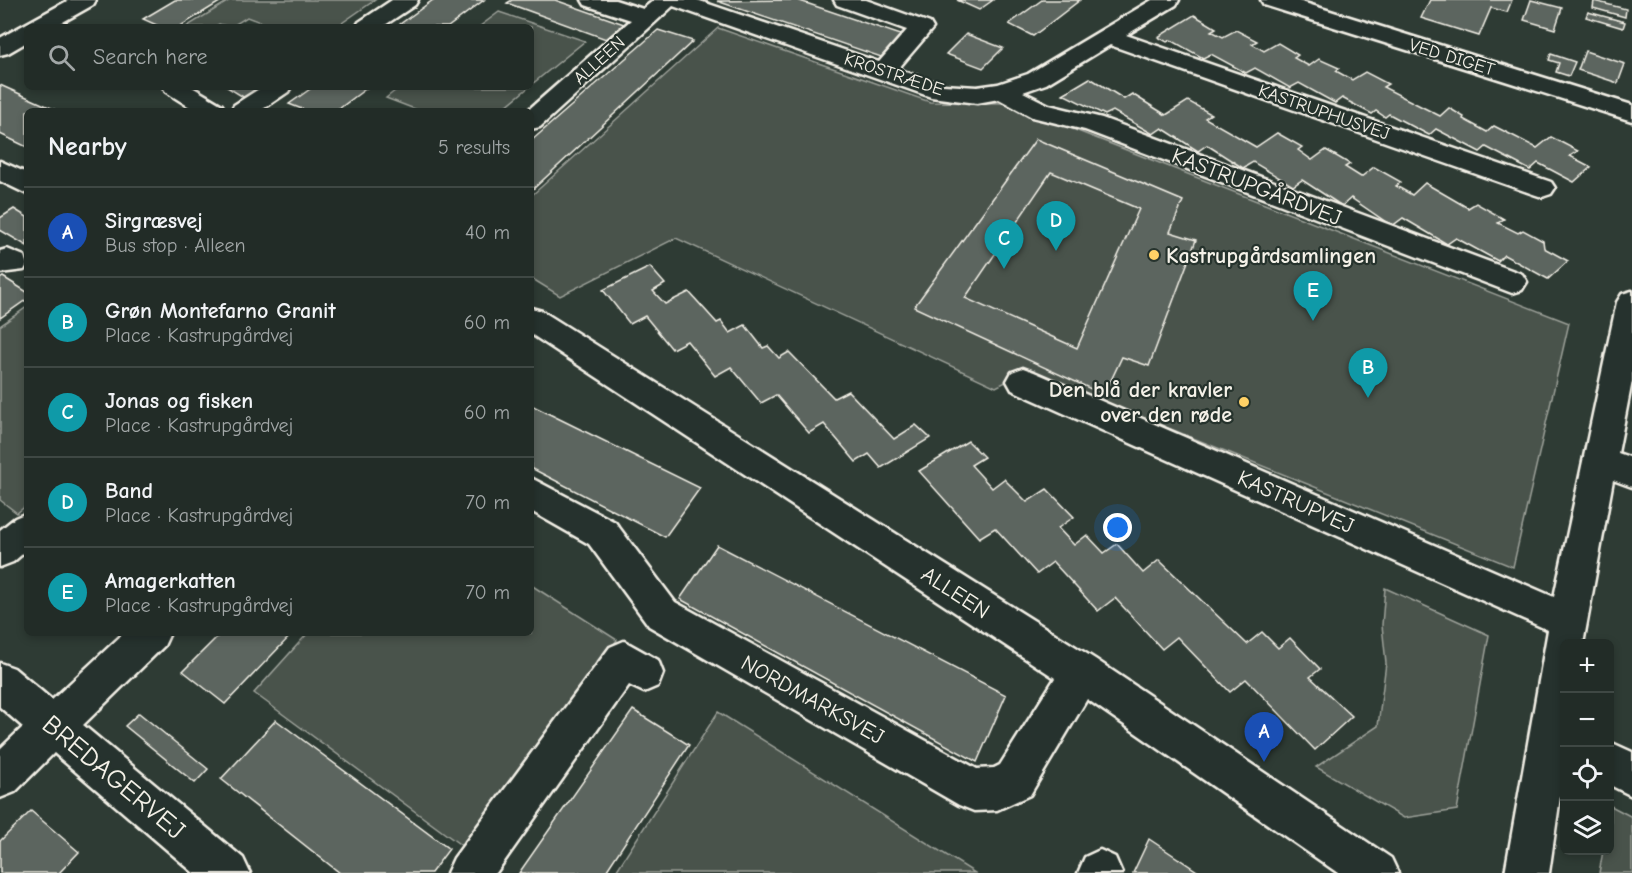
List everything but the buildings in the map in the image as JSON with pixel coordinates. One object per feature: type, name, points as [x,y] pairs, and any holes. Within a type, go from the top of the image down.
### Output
[{"type":"street","points":[[39,24],[50,7],[85,0]]},
{"type":"street","points":[[371,24],[407,0]]},
{"type":"street","points":[[593,0],[646,18]]},
{"type":"street","name":"ALLEEN","points":[[534,118],[667,0]]},
{"type":"street","name":"KROSTRÆDE","points":[[676,0],[940,92],[977,95],[1002,92],[1037,79],[1168,0]]},
{"type":"street","points":[[845,0],[922,28],[883,72]]},
{"type":"street","name":"VED DIGET","points":[[1272,0],[1632,113]]},
{"type":"street","points":[[50,7],[76,24]]},
{"type":"street","points":[[0,48],[24,34]]},
{"type":"street","name":"KASTRUPHUSVEJ","points":[[1107,36],[1542,188]]},
{"type":"street","points":[[180,90],[208,108]]},
{"type":"street","points":[[248,108],[274,90]]},
{"type":"street","name":"KASTRUPGÅRDVEJ","points":[[1002,92],[1041,111],[1093,124],[1512,282]]},
{"type":"street","points":[[0,170],[24,183]]},
{"type":"street","points":[[1527,873],[1557,734],[1568,621],[1632,302]]},
{"type":"street","name":"ALLEEN","points":[[534,321],[1081,672],[1376,873]]},
{"type":"street","name":"KASTRUPVEJ","points":[[1023,381],[1568,621]]},
{"type":"street","points":[[1599,460],[1632,473]]},
{"type":"street","name":"NORDMARKSVEJ","points":[[534,496],[602,533],[662,614],[974,790],[997,789],[1015,780],[1081,672]]},
{"type":"street","points":[[0,551],[24,531]]},
{"type":"street","points":[[0,777],[148,636]]},
{"type":"street","points":[[469,873],[624,660],[644,673]]},
{"type":"street","name":"BREDAGERVEJ","points":[[0,682],[228,873]]},
{"type":"street","points":[[1614,765],[1632,775]]},
{"type":"shaded area","points":[[230,0],[375,0],[340,24],[265,24],[247,17],[236,24],[191,24]]},
{"type":"shaded area","points":[[499,12],[585,41],[534,83],[534,24],[483,24]]},
{"type":"shaded area","points":[[718,28],[930,102],[1006,103],[1569,323],[1513,567],[1027,371],[996,387],[676,238],[560,296],[534,280],[534,193]]},
{"type":"shaded area","points":[[396,90],[525,90],[504,108],[412,108],[386,98]]},
{"type":"shaded area","points":[[24,309],[24,507],[17,513],[0,500],[0,326]]},
{"type":"shaded area","points":[[534,587],[617,640],[462,846],[254,693],[305,636],[534,636]]},
{"type":"shaded area","points":[[1385,588],[1489,635],[1457,810],[1404,818],[1316,767],[1378,726],[1386,663],[1382,625]]},
{"type":"shaded area","points":[[718,712],[975,873],[615,873]]},
{"type":"shaded area","points":[[1614,808],[1632,817],[1632,873],[1599,873],[1602,855],[1614,855]]},
{"type":"place","name":"Band","points":[[1056,251]]},
{"type":"place","name":"Kastrupgårdsamlingen","points":[[1154,255]]},
{"type":"place","name":"Jonas og fisken","points":[[1004,269]]},
{"type":"place","name":"Amagerkatten","points":[[1313,321]]},
{"type":"place","name":"Grøn Montefarno Granit","points":[[1368,398]]},
{"type":"place","name":"Den blå der kravler over den røde","points":[[1244,402]]},
{"type":"place","name":"Sirgræsvej","points":[[1264,762]]}]
